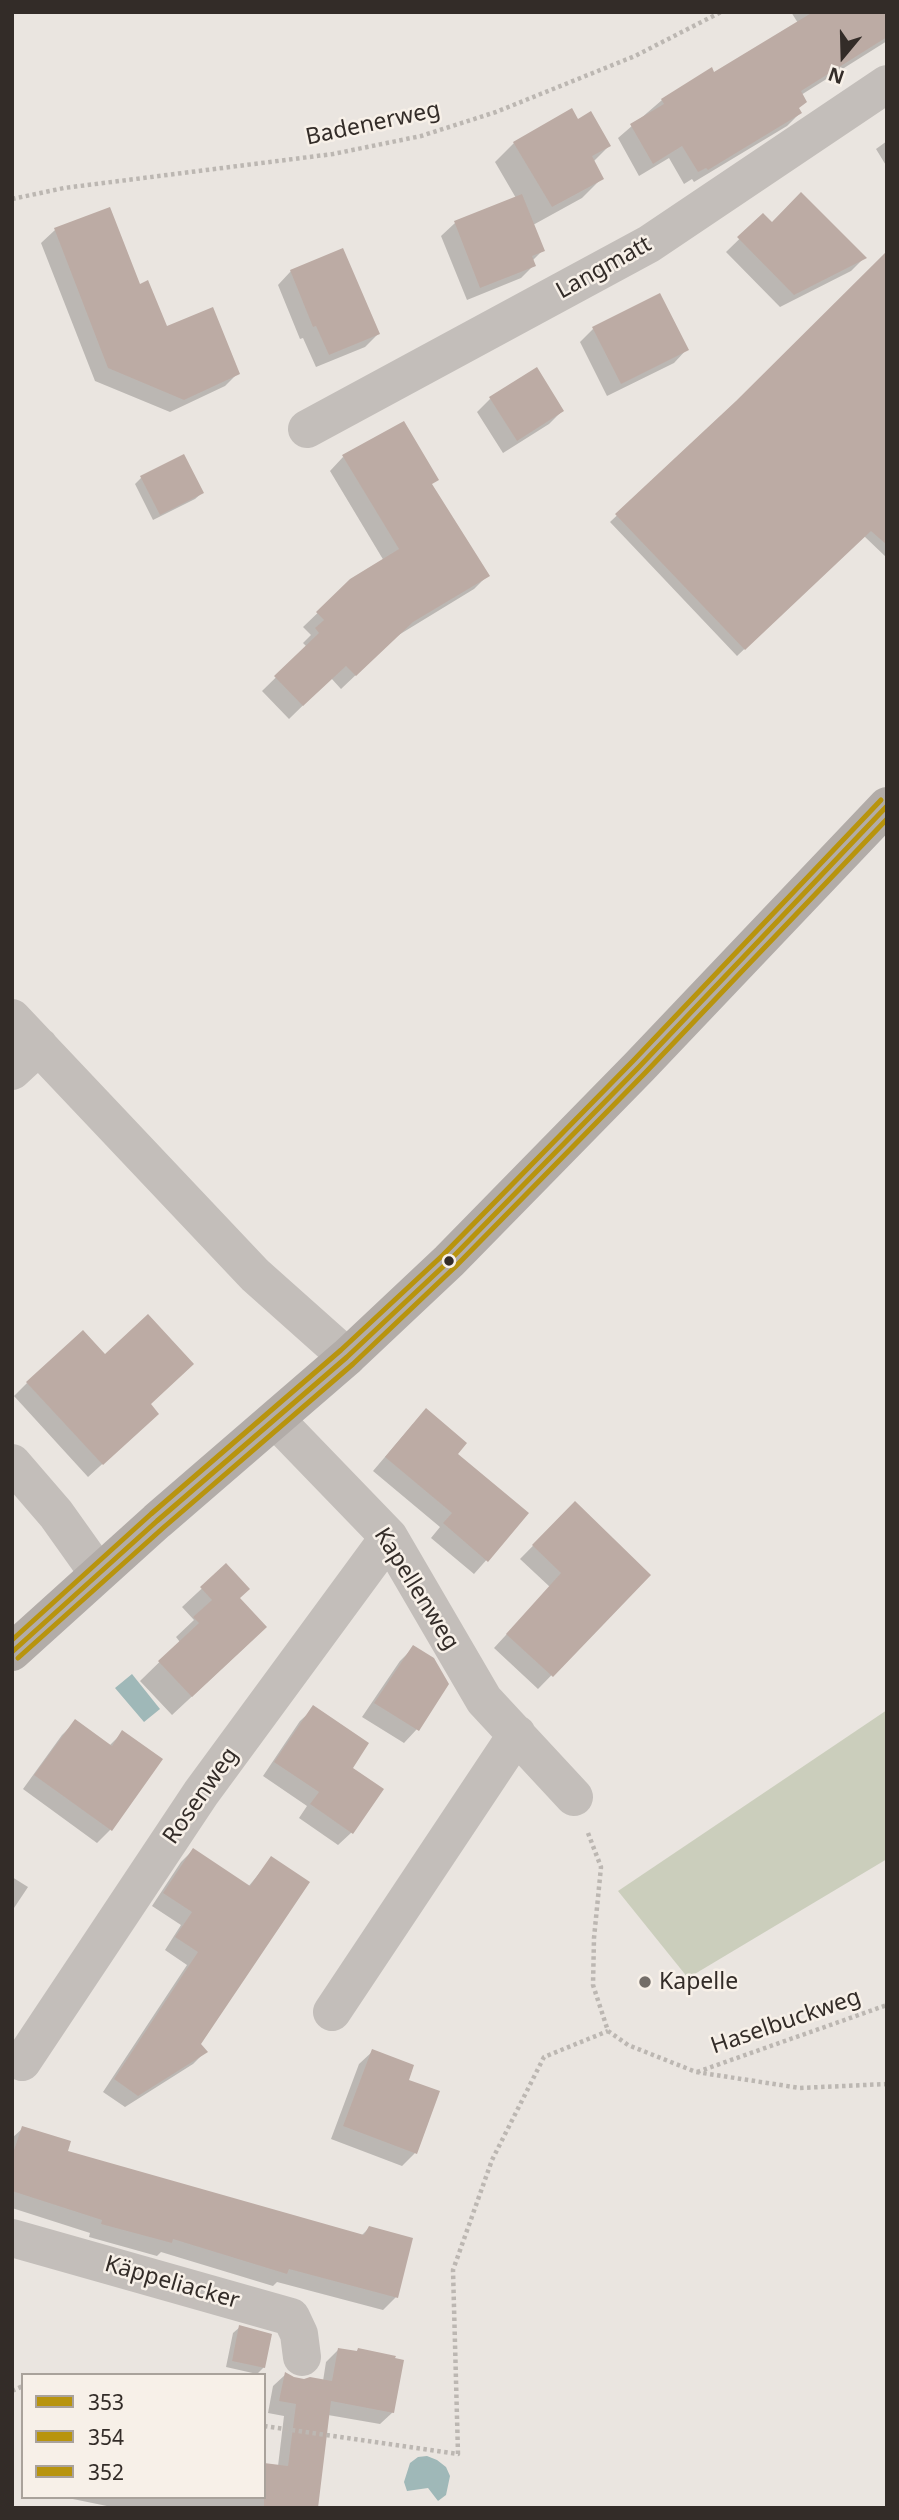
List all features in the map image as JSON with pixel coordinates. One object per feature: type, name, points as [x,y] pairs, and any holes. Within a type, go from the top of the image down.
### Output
[{"type":"main road","points":[[12,1652],[98,1573],[347,1357],[449,1261],[887,806]]},
{"type":"street","name":"Langmatt","points":[[307,429],[649,244],[887,84]]},
{"type":"street","points":[[12,1018],[25,1058],[255,1275],[347,1357]]},
{"type":"street","name":"Kapellenweg","points":[[276,1420],[388,1537],[484,1700],[575,1797]]},
{"type":"street","points":[[12,1463],[56,1514],[98,1573]]},
{"type":"street","name":"Rosenweg","points":[[22,2062],[201,1793],[388,1537]]},
{"type":"street","points":[[332,2012],[517,1734]]},
{"type":"street","name":"Käppeliacker","points":[[12,2238],[291,2317],[299,2334],[302,2357]]},
{"type":"path","name":"Badenerweg","points":[[12,199],[64,187],[333,154],[421,136],[496,112],[635,56],[720,12]]},
{"type":"path","points":[[575,1797],[601,1867],[594,1938],[593,1985],[608,2031],[628,2045],[696,2072],[800,2088],[887,2084]]},
{"type":"path","name":"Haselbuckweg","points":[[696,2072],[887,2005]]},
{"type":"path","points":[[266,2426],[458,2454],[453,2270],[487,2172],[544,2057],[608,2031]]},
{"type":"green space","points":[[887,1710],[887,1859],[688,1978],[618,1891]]},
{"type":"water","points":[[132,1674],[160,1709],[144,1722],[115,1688]]},
{"type":"water","points":[[427,2456],[446,2467],[450,2476],[446,2495],[438,2501],[428,2488],[407,2491],[404,2482],[410,2463],[418,2457]]},
{"type":"building","points":[[813,12],[887,12],[887,37],[801,91],[807,102],[799,108],[802,113],[708,170],[706,168],[698,172],[682,146],[653,164],[630,124],[664,104],[661,99],[712,67],[714,72]]},
{"type":"building","points":[[572,108],[578,119],[591,111],[611,146],[592,156],[604,179],[552,207],[513,142]]},
{"type":"building","points":[[801,192],[867,258],[794,295],[737,237],[763,213],[772,222]]},
{"type":"building","points":[[522,194],[545,251],[532,256],[536,266],[480,288],[454,221]]},
{"type":"building","points":[[110,207],[140,284],[148,280],[167,326],[213,307],[240,374],[184,400],[108,368],[54,228]]},
{"type":"building","points":[[343,248],[380,334],[329,355],[316,326],[313,327],[290,270]]},
{"type":"building","points":[[887,251],[887,545],[871,531],[745,650],[615,514],[736,401]]},
{"type":"building","points":[[660,293],[689,350],[621,384],[592,327]]},
{"type":"building","points":[[537,367],[564,411],[517,441],[489,397]]},
{"type":"building","points":[[404,421],[439,480],[432,484],[490,576],[413,622],[356,676],[346,666],[303,706],[274,676],[319,633],[315,628],[324,620],[316,612],[350,579],[399,549],[342,455]]},
{"type":"building","points":[[184,454],[204,493],[160,515],[140,476]]},
{"type":"building","points":[[148,1314],[194,1364],[151,1404],[159,1414],[103,1465],[26,1382],[83,1330],[105,1354]]},
{"type":"building","points":[[426,1408],[467,1443],[458,1454],[529,1513],[488,1562],[443,1523],[452,1513],[385,1457]]},
{"type":"building","points":[[575,1501],[651,1575],[553,1677],[506,1634],[561,1573],[532,1545]]},
{"type":"building","points":[[226,1563],[250,1589],[240,1598],[267,1627],[192,1697],[158,1661],[199,1623],[193,1617],[212,1600],[200,1587]]},
{"type":"building","points":[[413,1645],[434,1658],[449,1684],[419,1731],[374,1703]]},
{"type":"building","points":[[313,1705],[369,1743],[353,1768],[384,1789],[353,1834],[310,1804],[319,1792],[274,1762]]},
{"type":"building","points":[[75,1719],[112,1746],[122,1730],[163,1759],[112,1831],[34,1775]]},
{"type":"building","points":[[193,1848],[250,1886],[271,1856],[310,1882],[201,2044],[208,2052],[138,2096],[114,2079],[198,1952],[175,1937],[192,1912],[163,1893]]},
{"type":"building","points":[[372,2049],[414,2065],[409,2080],[440,2091],[417,2154],[343,2126]]},
{"type":"building","points":[[22,2126],[71,2141],[68,2151],[364,2235],[369,2226],[413,2238],[398,2298],[289,2269],[287,2274],[173,2239],[172,2243],[101,2224],[102,2220],[12,2191],[12,2156]]},
{"type":"building","points":[[239,2325],[272,2334],[265,2368],[232,2361]]},
{"type":"building","points":[[338,2348],[357,2351],[358,2348],[404,2360],[394,2413],[331,2401],[318,2508],[264,2508],[266,2463],[288,2466],[296,2404],[279,2401],[285,2372],[304,2379],[310,2377],[332,2381]]},
{"type":"transit line","name":"352","points":[[12,1640],[151,1514],[341,1350],[443,1255],[633,1061],[881,800]]},
{"type":"transit line","name":"353","points":[[12,1652],[157,1521],[347,1357],[449,1261],[639,1067],[887,806]]},
{"type":"transit line","name":"354","points":[[18,1658],[353,1364],[455,1267],[645,1073],[887,819]]},
{"type":"place","name":"Kapelle","points":[[645,1982]]}]
